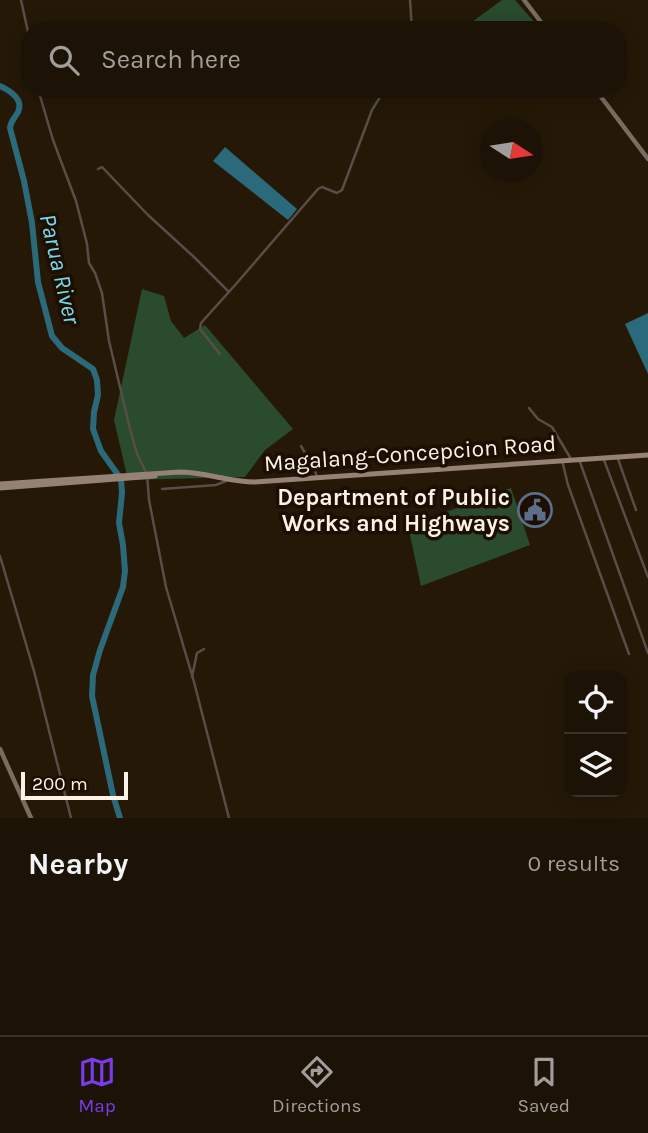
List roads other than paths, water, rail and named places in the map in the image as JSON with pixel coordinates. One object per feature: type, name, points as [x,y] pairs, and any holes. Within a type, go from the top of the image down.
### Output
[{"type":"main road","name":"Magalang-Concepcion Road","points":[[0,486],[175,472],[191,472],[250,482],[648,455]]},
{"type":"street","points":[[21,0],[26,21]]},
{"type":"street","points":[[410,0],[411,21]]},
{"type":"street","points":[[524,0],[540,21]]},
{"type":"street","points":[[41,98],[76,201],[89,263],[102,293],[109,341],[130,429],[146,476],[166,587],[229,818]]},
{"type":"street","points":[[220,354],[203,335],[199,326],[318,188],[337,193],[342,190],[372,110],[379,98]]},
{"type":"street","points":[[601,98],[648,159]]},
{"type":"street","points":[[98,169],[102,167],[229,292]]},
{"type":"street","points":[[529,408],[538,419],[552,427],[571,459]]},
{"type":"street","points":[[301,446],[317,477]]},
{"type":"street","points":[[617,456],[636,510]]},
{"type":"street","points":[[603,457],[648,578]]},
{"type":"street","points":[[579,459],[648,653]]},
{"type":"street","points":[[562,460],[568,485],[629,654]]},
{"type":"street","points":[[162,489],[216,485],[229,480]]},
{"type":"street","points":[[0,556],[34,671],[71,818]]},
{"type":"street","points":[[192,677],[197,653],[204,649]]},
{"type":"street","points":[[0,750],[32,818]]},
{"type":"water","points":[[225,147],[297,209],[288,220],[213,161]]},
{"type":"water","points":[[648,313],[648,374],[625,324]]},
{"type":"waterway","name":"Parua River","points":[[0,86],[12,93],[19,103],[18,112],[10,128],[24,181],[32,223],[38,282],[52,336],[62,348],[93,369],[98,395],[93,429],[101,451],[121,479],[119,523],[125,571],[123,587],[100,650],[93,675],[92,696],[120,818]]},
{"type":"place","name":"Department of Public Works and Highways","points":[[535,510]]}]
